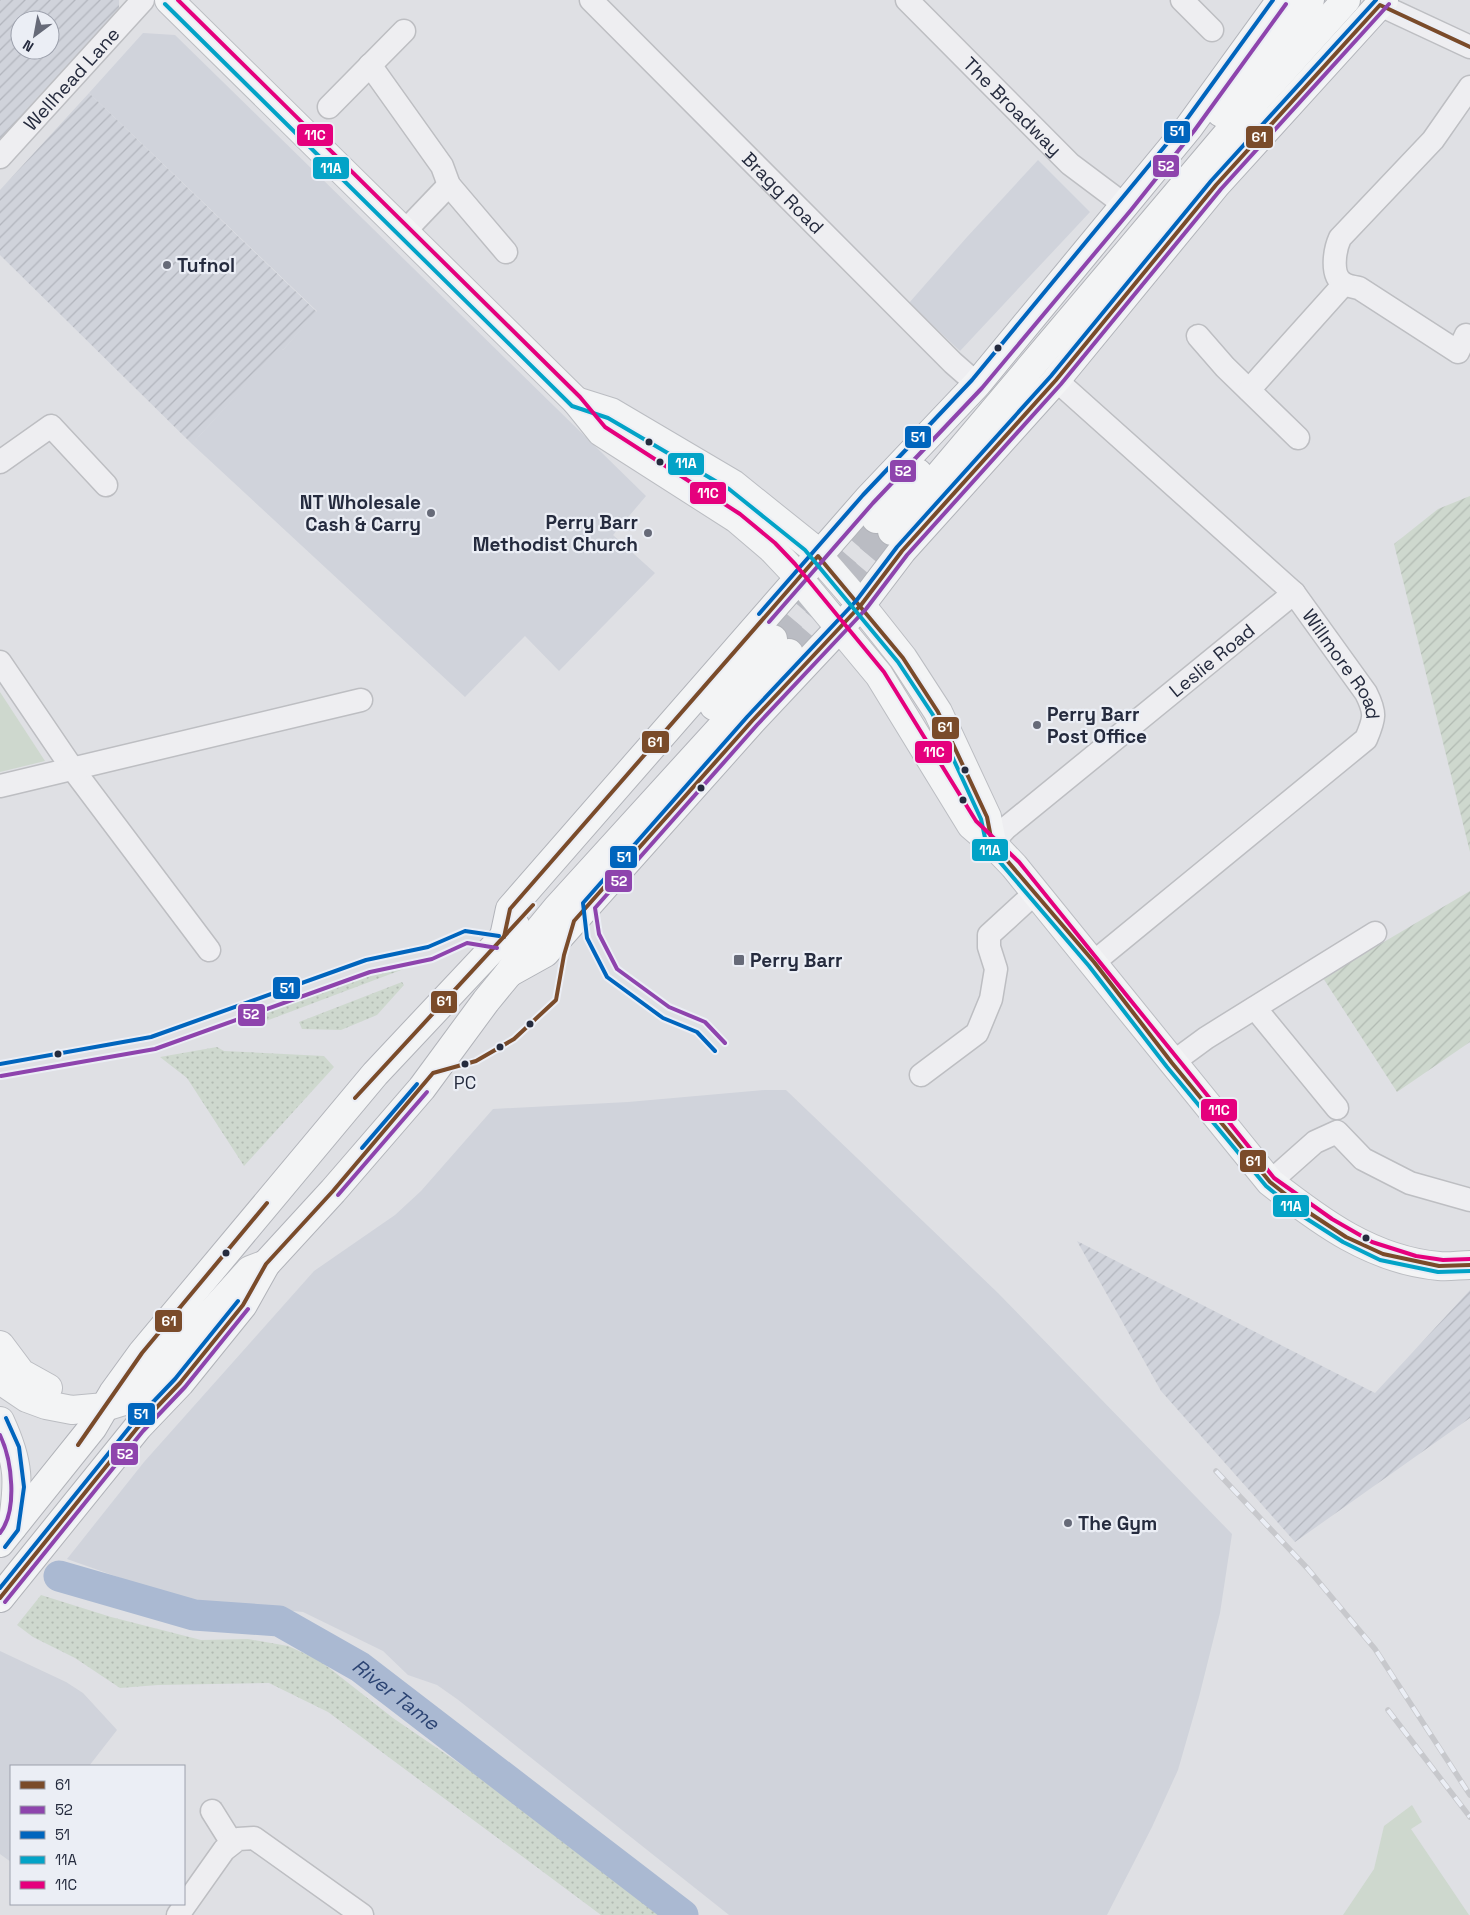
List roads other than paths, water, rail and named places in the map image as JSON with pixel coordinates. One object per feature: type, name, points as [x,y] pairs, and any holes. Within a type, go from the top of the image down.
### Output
[{"type":"main road","points":[[169,0],[576,401],[601,432],[737,519],[771,548],[879,675],[971,825],[992,843],[1036,892],[1094,962],[1172,1063],[1270,1182],[1308,1212],[1346,1237],[1383,1254],[1440,1266],[1470,1266]]},
{"type":"main road","points":[[0,1598],[138,1426],[180,1383],[243,1305],[266,1264],[333,1192],[422,1088],[509,973],[528,942],[557,908],[775,629],[799,579],[868,499],[977,384],[1126,206],[1189,128],[1281,0]]},
{"type":"main road","points":[[1310,0],[1121,242],[884,525],[1346,0]]},
{"type":"main road","points":[[509,973],[546,953],[746,728],[861,605],[902,552],[1056,380],[1216,185],[1382,3]]},
{"type":"main road","points":[[576,401],[611,412],[734,484],[784,523],[818,556],[861,605],[903,658],[938,712],[988,817],[992,843]]},
{"type":"main road","points":[[6,1536],[93,1427],[98,1404],[375,1074],[504,937],[510,909],[775,629]]},
{"type":"main road","points":[[0,1380],[27,1398],[46,1405],[72,1410],[134,1398],[250,1270],[266,1264]]},
{"type":"main road","points":[[0,1345],[21,1373],[54,1391],[98,1404],[138,1426]]},
{"type":"main road","points":[[0,1421],[12,1448],[17,1468],[18,1487],[6,1536]]},
{"type":"street","name":"Wellhead Lane","points":[[0,157],[143,0]]},
{"type":"street","name":"Bragg Road","points":[[591,0],[952,363],[977,384]]},
{"type":"street","name":"The Broadway","points":[[907,0],[1070,164],[1126,206]]},
{"type":"street","points":[[1182,0],[1212,30]]},
{"type":"street","points":[[1382,3],[1470,47]]},
{"type":"street","points":[[329,107],[404,31]]},
{"type":"street","points":[[370,65],[442,166],[449,185],[506,252]]},
{"type":"street","points":[[1249,390],[1341,281],[1336,248],[1340,238],[1433,140],[1470,87]]},
{"type":"street","points":[[405,232],[449,185]]},
{"type":"street","points":[[1341,281],[1359,288],[1458,352],[1466,335]]},
{"type":"street","points":[[1198,336],[1298,438]]},
{"type":"street","name":"Willmore Road","points":[[1056,380],[1294,593],[1366,693],[1374,710],[1373,723],[1366,738],[1094,962]]},
{"type":"street","points":[[0,462],[51,426],[106,485]]},
{"type":"street","name":"Leslie Road","points":[[992,843],[1006,828],[1294,593]]},
{"type":"street","points":[[0,662],[72,768],[209,950]]},
{"type":"street","points":[[0,786],[361,700]]},
{"type":"street","points":[[921,1075],[977,1033],[991,999],[996,969],[989,947],[989,936],[1036,892]]},
{"type":"street","points":[[1172,1063],[1206,1038],[1375,933]]},
{"type":"street","points":[[1255,1008],[1337,1108]]},
{"type":"street","points":[[1270,1182],[1315,1142],[1337,1132],[1363,1159],[1410,1184],[1470,1200]]},
{"type":"street","points":[[212,1811],[232,1843]]},
{"type":"street","points":[[178,1915],[224,1850],[238,1839],[254,1838],[362,1915]]},
{"type":"waterway","name":"River Tame","points":[[59,1576],[194,1615],[279,1621],[360,1667],[683,1915]]},
{"type":"tunnel","points":[[773,639],[876,519]]},
{"type":"tunnel","points":[[789,653],[892,531]]},
{"type":"railway","points":[[1216,1471],[1308,1569],[1375,1649],[1470,1795]]},
{"type":"railway","points":[[1388,1710],[1470,1817]]},
{"type":"place","name":"Tufnol","points":[[167,265]]},
{"type":"place","name":"NT Wholesale Cash & Carry","points":[[431,513]]},
{"type":"place","name":"Perry Barr Methodist Church","points":[[648,533]]},
{"type":"place","name":"Perry Barr Post Office","points":[[1037,725]]},
{"type":"place","name":"Perry Barr","points":[[739,960]]},
{"type":"place","name":"PC","points":[[465,1064]]},
{"type":"place","name":"The Gym","points":[[1068,1523]]}]
